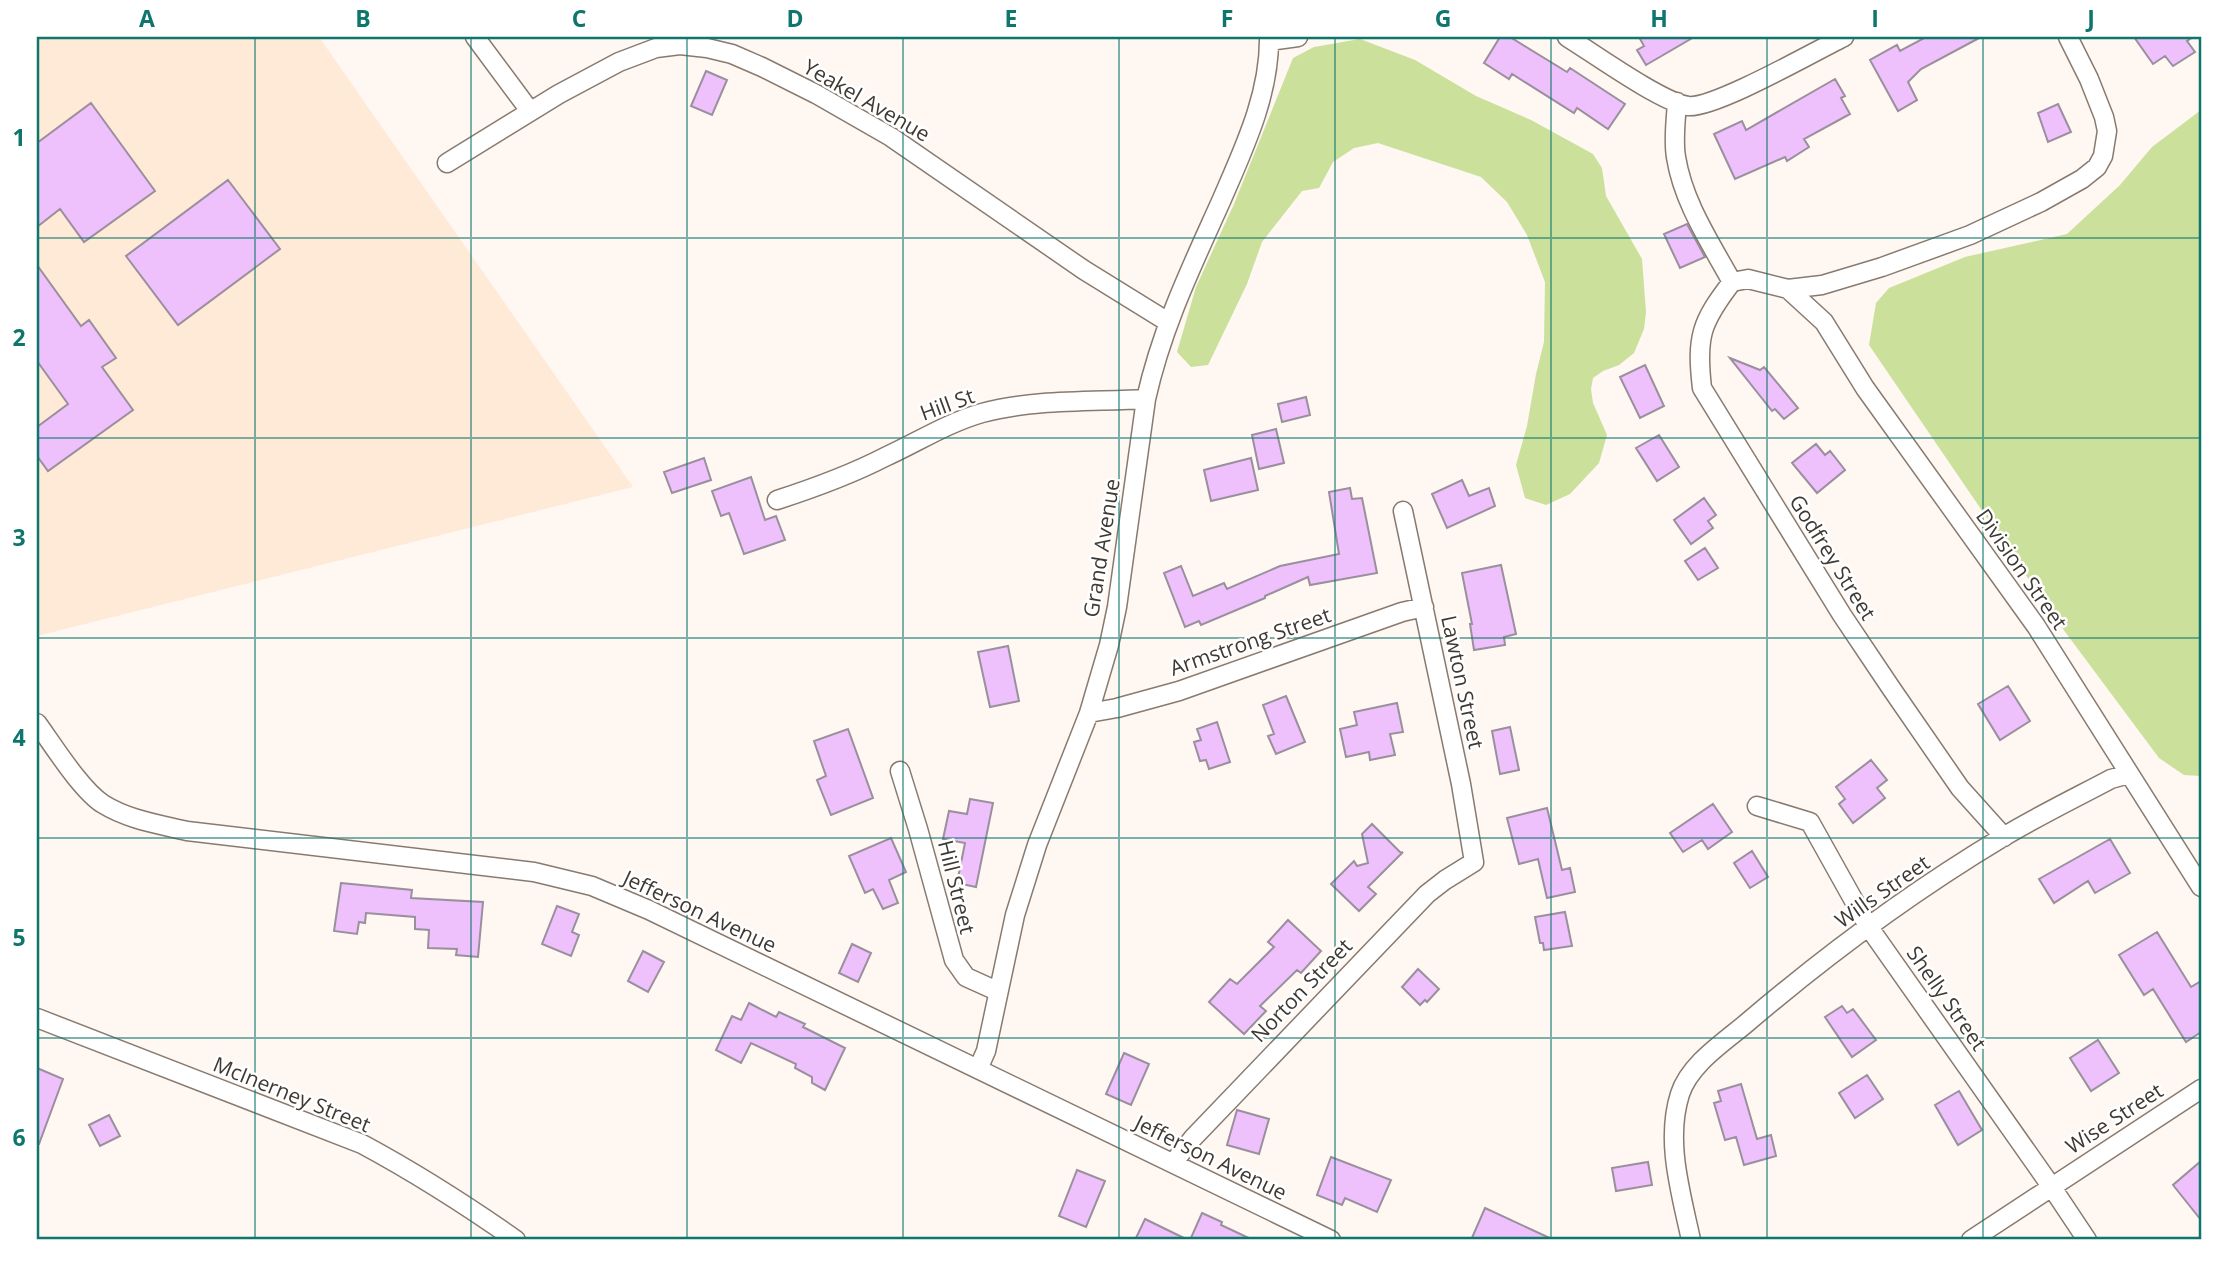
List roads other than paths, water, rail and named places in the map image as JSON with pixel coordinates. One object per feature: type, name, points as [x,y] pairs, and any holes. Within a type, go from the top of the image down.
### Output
[{"type":"street","points":[[475,37],[530,111]]},
{"type":"street","points":[[1269,39],[1298,37]]},
{"type":"street","points":[[1567,37],[1655,92],[1687,106],[1712,102],[1844,37]]},
{"type":"street","points":[[1677,102],[1675,154],[1680,179],[1689,202],[1731,282],[1756,280],[1788,289],[1822,285],[1882,267],[2006,219],[2041,202],[2097,167],[2107,142],[2104,117],[2068,37]]},
{"type":"street","name":"Grand Avenue","points":[[978,1069],[986,1051],[1015,915],[1037,845],[1089,713],[1109,645],[1117,607],[1146,399],[1157,354],[1261,101],[1268,69],[1269,39]]},
{"type":"street","name":"Yeakel Avenue","points":[[447,163],[530,111],[619,62],[656,48],[680,45],[707,48],[732,54],[816,94],[891,137],[1084,270],[1168,322]]},
{"type":"street","name":"Godfrey Street","points":[[1731,282],[1709,311],[1703,331],[1698,352],[1702,388],[1827,591],[1891,688],[1961,788],[2004,837]]},
{"type":"street","name":"Division Street","points":[[1788,289],[1824,322],[1865,388],[2036,626],[2201,887]]},
{"type":"street","name":"Hill St","points":[[776,500],[832,482],[889,456],[932,431],[982,413],[1030,405],[1146,399]]},
{"type":"street","name":"Lawton Street","points":[[1403,511],[1461,784],[1474,862]]},
{"type":"street","name":"Armstrong Street","points":[[1089,713],[1179,691],[1402,612],[1424,607]]},
{"type":"street","name":"Jefferson Avenue","points":[[37,723],[89,792],[102,803],[126,815],[187,831],[534,872],[592,886],[649,910],[1331,1240]]},
{"type":"street","name":"Hill Street","points":[[900,771],[954,960],[966,977],[997,991]]},
{"type":"street","name":"Wills Street","points":[[1691,1240],[1674,1142],[1675,1116],[1685,1082],[1724,1043],[1868,926],[2004,837],[2111,779],[2129,774]]},
{"type":"street","name":"Shelly Street","points":[[1757,806],[1810,822],[1868,926],[2087,1240]]},
{"type":"street","name":"Norton Street","points":[[1173,1163],[1192,1138],[1419,903],[1445,880],[1474,862]]},
{"type":"street","name":"McInerney Street","points":[[37,1018],[362,1144],[411,1170],[516,1240]]},
{"type":"street","name":"Wise Street","points":[[1971,1240],[2201,1089]]}]
